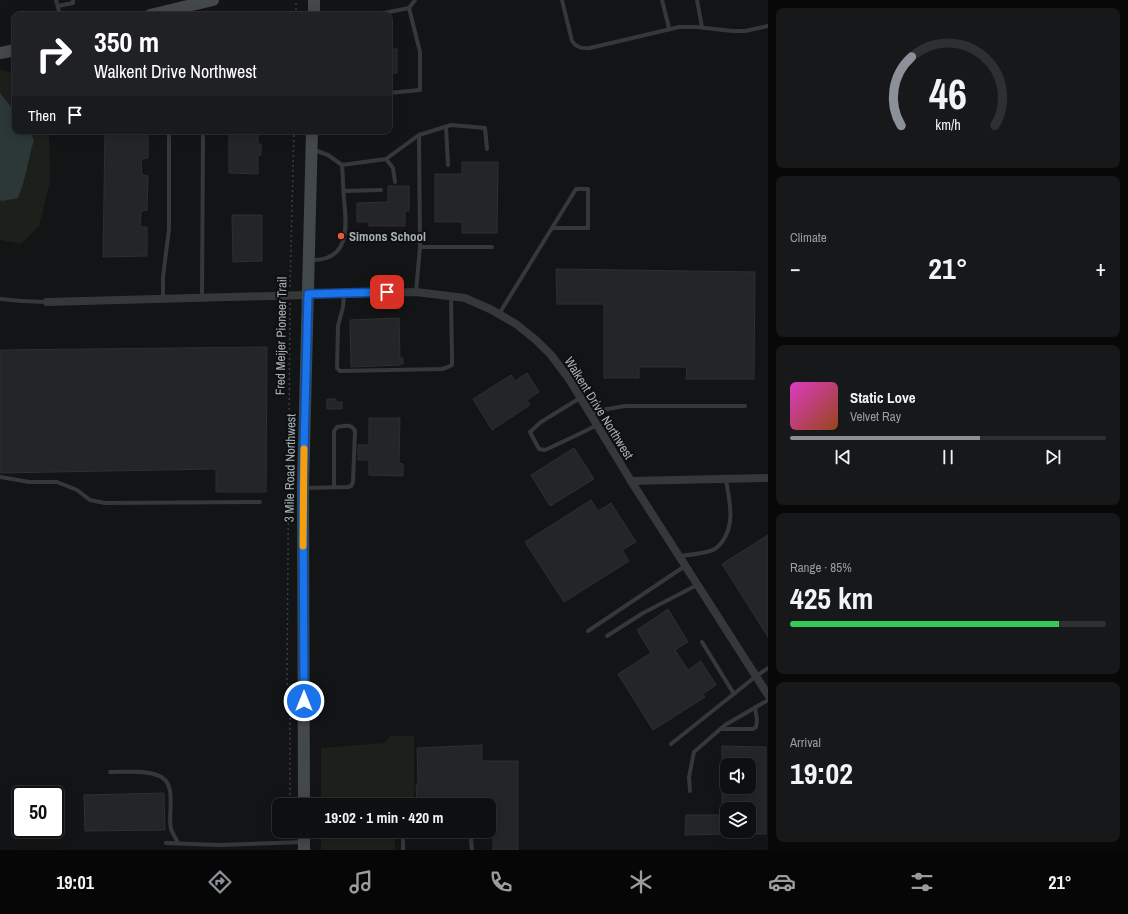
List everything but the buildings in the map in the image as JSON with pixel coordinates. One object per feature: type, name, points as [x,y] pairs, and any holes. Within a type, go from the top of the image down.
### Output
[{"type":"main road","points":[[166,12],[213,0]]},
{"type":"main road","points":[[314,0],[314,12]]},
{"type":"main road","points":[[0,53],[12,51]]},
{"type":"main road","name":"3 Mile Road Northwest","points":[[304,798],[303,488],[312,134]]},
{"type":"street","name":"Walkent Drive Northwest","points":[[47,302],[290,294],[416,292],[465,298],[500,314],[516,324],[536,340],[550,354],[569,379],[631,481],[768,695]]},
{"type":"street","points":[[631,481],[768,478]]},
{"type":"lane","points":[[56,0],[59,12]]},
{"type":"lane","points":[[58,6],[72,3],[73,0]]},
{"type":"lane","points":[[389,12],[409,8],[415,0]]},
{"type":"lane","points":[[562,0],[570,37],[574,44],[583,48],[590,48],[669,28],[685,26],[732,31],[746,31],[768,26]]},
{"type":"lane","points":[[662,0],[669,28]]},
{"type":"lane","points":[[697,0],[702,27]]},
{"type":"lane","points":[[392,93],[420,90],[420,52],[409,8]]},
{"type":"lane","points":[[312,150],[328,155],[342,165],[386,159],[419,135],[451,125],[485,128],[487,149]]},
{"type":"lane","points":[[446,127],[448,165]]},
{"type":"lane","points":[[163,298],[163,277],[169,229],[169,134]]},
{"type":"lane","points":[[202,297],[203,134]]},
{"type":"lane","points":[[416,292],[420,247],[419,135]]},
{"type":"lane","points":[[386,159],[393,168],[395,182]]},
{"type":"lane","points":[[309,260],[321,260],[333,255],[341,248],[345,237],[346,225],[342,165]]},
{"type":"lane","points":[[500,314],[552,228],[576,189],[588,189],[588,228],[552,228]]},
{"type":"lane","points":[[344,190],[381,190]]},
{"type":"lane","points":[[420,247],[492,247]]},
{"type":"lane","points":[[344,293],[343,307],[338,326],[337,368],[340,371],[442,369],[448,367],[452,364],[451,296]]},
{"type":"lane","points":[[0,299],[47,302]]},
{"type":"lane","points":[[580,398],[541,422],[530,432],[539,449],[545,450],[565,440],[571,439],[597,425]]},
{"type":"lane","points":[[591,415],[602,410],[626,406],[745,406]]},
{"type":"lane","points":[[303,488],[334,488],[351,486],[353,482],[355,431],[353,427],[350,426],[337,427],[334,431],[334,488]]},
{"type":"lane","points":[[0,477],[29,482],[57,482],[77,490],[90,500],[106,503],[260,502]]},
{"type":"lane","points":[[679,556],[711,551],[725,538],[730,525],[726,479]]},
{"type":"lane","points":[[588,631],[685,566]]},
{"type":"lane","points":[[606,636],[643,613],[697,585]]},
{"type":"lane","points":[[702,642],[734,694]]},
{"type":"lane","points":[[671,744],[768,668]]},
{"type":"lane","points":[[690,791],[689,777],[694,752],[721,729],[768,700]]},
{"type":"lane","points":[[721,729],[753,729],[756,727],[757,720],[756,707]]},
{"type":"lane","points":[[110,772],[139,772],[159,775],[167,782],[171,794],[171,828],[178,843]]},
{"type":"lane","points":[[403,850],[403,832],[467,832],[471,839],[472,850]]},
{"type":"lane","points":[[166,842],[219,845],[304,841]]},
{"type":"path","points":[[296,0],[296,12]]},
{"type":"path","name":"Fred Meijer Pioneer Trail","points":[[290,798],[290,716],[287,678],[290,294],[294,134]]},
{"type":"shaded area","points":[[0,70],[12,72],[12,134],[49,134],[50,182],[39,226],[21,244],[0,240]]},
{"type":"shaded area","points":[[0,93],[12,108],[12,134],[31,134],[34,140],[18,198],[2,201],[0,200]]},
{"type":"shaded area","points":[[390,736],[414,736],[414,798],[321,798],[321,748],[384,743]]},
{"type":"shaded area","points":[[321,838],[395,838],[395,850],[321,850]]},
{"type":"slow traffic","points":[[303,546],[304,449]]},
{"type":"place","name":"Simons School","points":[[341,236]]},
{"type":"route","points":[[304,701],[303,488],[308,294],[387,292]]}]
